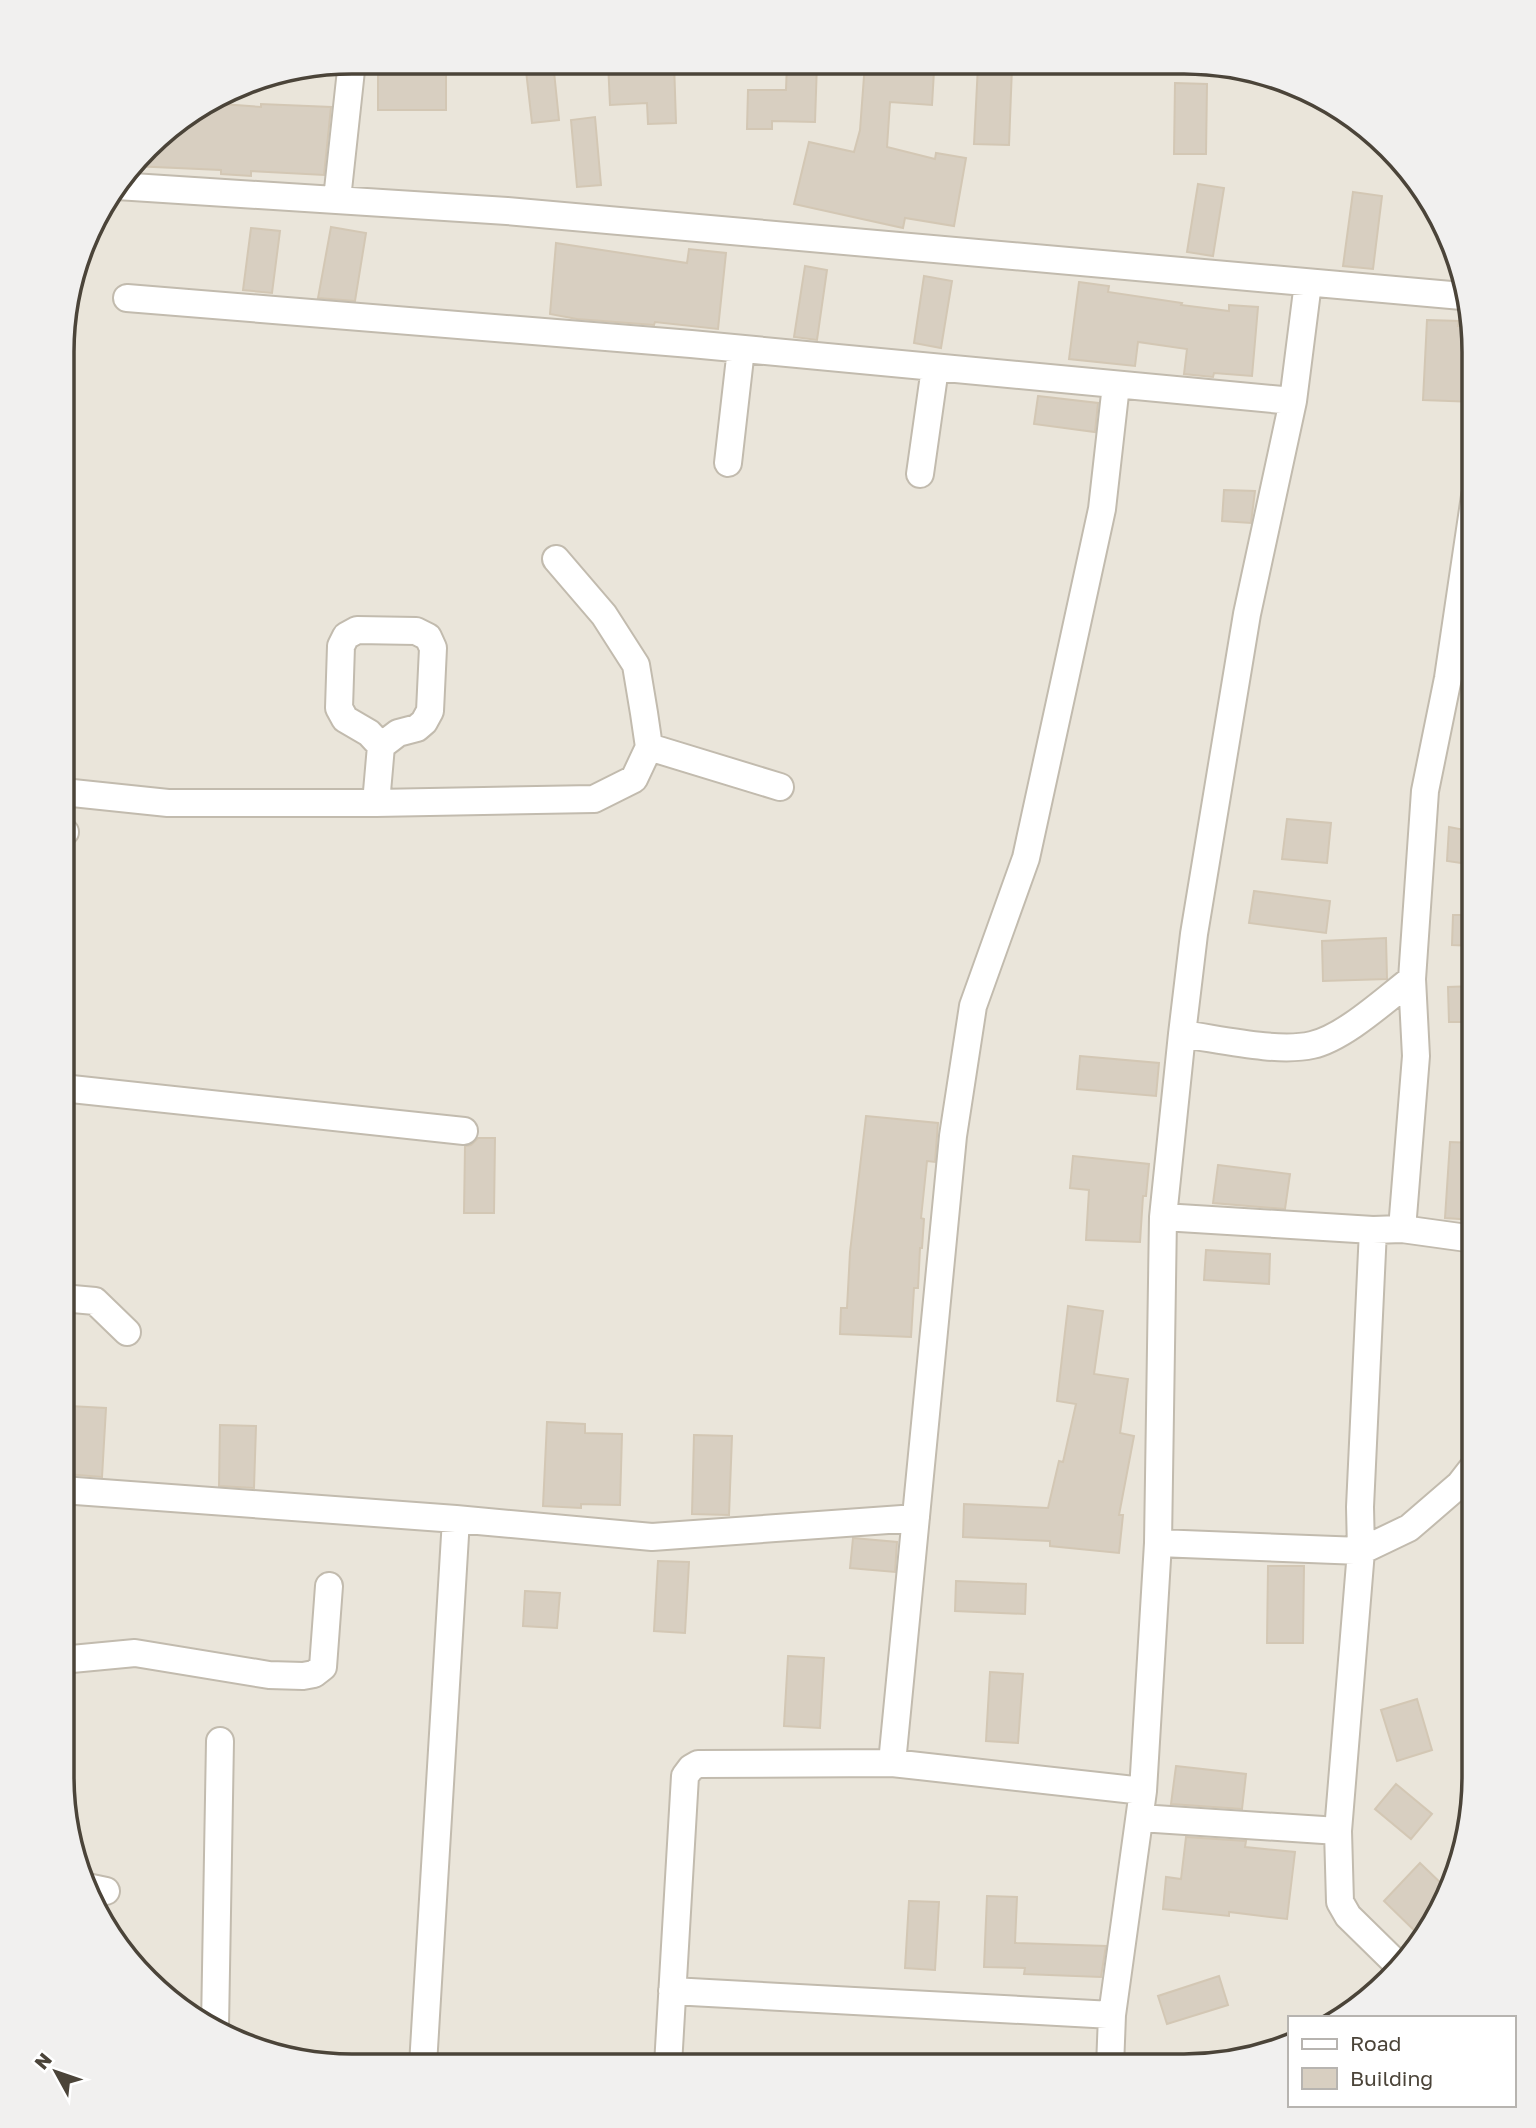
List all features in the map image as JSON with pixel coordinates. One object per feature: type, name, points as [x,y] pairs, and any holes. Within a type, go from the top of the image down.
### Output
[{"type":"street","points":[[337,199],[351,74]]},
{"type":"street","points":[[128,187],[507,211],[1457,296]]},
{"type":"street","points":[[1111,2054],[1112,2015],[1143,1791],[1158,1543],[1163,1217],[1182,1034],[1194,934],[1247,614],[1293,401],[1308,283]]},
{"type":"street","points":[[127,298],[741,349],[1293,401]]},
{"type":"street","points":[[728,463],[741,349]]},
{"type":"street","points":[[920,474],[935,368]]},
{"type":"street","points":[[892,1763],[953,1136],[973,1006],[1026,858],[1102,509],[1116,385]]},
{"type":"street","points":[[74,793],[168,803],[594,799],[634,779],[649,747],[636,664],[604,614],[556,559]]},
{"type":"street","points":[[1402,1230],[1416,1056],[1412,979],[1425,791],[1448,678],[1462,584]]},
{"type":"street","points":[[376,803],[381,746],[398,733],[416,728],[424,722],[430,711],[433,648],[428,637],[416,631],[357,630],[346,636],[341,646],[340,708],[345,719],[369,733],[381,746]]},
{"type":"street","points":[[649,747],[780,788]]},
{"type":"street","points":[[1182,1034],[1293,1048],[1316,1044],[1360,1020],[1412,979]]},
{"type":"street","points":[[74,1089],[464,1131]]},
{"type":"street","points":[[1163,1217],[1402,1230],[1462,1238]]},
{"type":"street","points":[[1373,1230],[1360,1551],[1338,1831],[1340,1902],[1348,1916],[1393,1961]]},
{"type":"street","points":[[74,1299],[95,1301],[127,1332]]},
{"type":"street","points":[[1158,1543],[1360,1551],[1409,1528],[1462,1482]]},
{"type":"street","points":[[74,1491],[456,1518],[652,1537],[916,1518]]},
{"type":"street","points":[[424,2054],[456,1518]]},
{"type":"street","points":[[74,1659],[135,1653],[269,1675],[314,1675],[323,1667],[329,1586]]},
{"type":"street","points":[[215,2019],[220,1741]]},
{"type":"street","points":[[669,2054],[685,1776],[698,1764],[892,1763],[1143,1791]]},
{"type":"street","points":[[1140,1818],[1338,1831]]},
{"type":"street","points":[[672,1991],[1112,2015]]},
{"type":"shaded area","points":[[315,76],[1221,76],[1274,88],[1308,102],[1339,120],[1368,142],[1394,168],[1416,197],[1434,228],[1453,279],[1462,333],[1462,1795],[1448,1866],[1434,1900],[1416,1931],[1394,1960],[1368,1986],[1326,2016],[1288,2016],[1288,2034],[1257,2045],[1203,2054],[333,2054],[262,2040],[228,2026],[197,2008],[168,1986],[142,1960],[120,1931],[102,1900],[83,1849],[74,1795],[76,315],[88,262],[102,228],[131,182],[168,142],[197,120],[228,102],[262,88]]},
{"type":"building","points":[[526,74],[554,74],[559,120],[532,123]]},
{"type":"building","points":[[609,74],[674,74],[676,123],[648,124],[647,103],[610,105]]},
{"type":"building","points":[[787,74],[817,74],[815,122],[772,121],[772,129],[747,129],[748,90],[786,90]]},
{"type":"building","points":[[864,74],[934,74],[932,105],[890,102],[887,147],[935,159],[936,153],[966,158],[954,226],[905,218],[903,228],[794,204],[809,142],[854,152],[860,130]]},
{"type":"building","points":[[978,74],[1012,74],[1009,145],[974,144]]},
{"type":"building","points":[[378,75],[446,75],[446,110],[378,110]]},
{"type":"building","points":[[1175,83],[1207,84],[1206,154],[1174,154]]},
{"type":"building","points":[[224,104],[331,107],[324,175],[251,171],[251,176],[221,174],[221,170],[144,166],[182,131]]},
{"type":"building","points":[[595,117],[601,185],[577,187],[571,120]]},
{"type":"building","points":[[1198,184],[1224,188],[1213,256],[1187,252]]},
{"type":"building","points":[[1353,192],[1382,196],[1373,269],[1343,266]]},
{"type":"building","points":[[331,227],[366,233],[355,301],[318,298]]},
{"type":"building","points":[[251,228],[280,231],[272,293],[243,290]]},
{"type":"building","points":[[556,243],[687,263],[689,249],[726,253],[718,329],[655,322],[654,325],[577,319],[550,314]]},
{"type":"building","points":[[805,266],[827,270],[817,340],[794,337]]},
{"type":"building","points":[[924,276],[952,281],[941,348],[914,343]]},
{"type":"building","points":[[1079,282],[1109,286],[1108,292],[1182,303],[1181,305],[1229,311],[1229,305],[1258,307],[1252,376],[1214,373],[1213,377],[1184,374],[1187,349],[1138,342],[1135,366],[1069,359]]},
{"type":"building","points":[[1427,320],[1459,321],[1458,326],[1461,326],[1462,333],[1462,402],[1423,400]]},
{"type":"building","points":[[1038,396],[1098,403],[1095,432],[1034,424]]},
{"type":"building","points":[[1224,490],[1255,491],[1251,523],[1222,521]]},
{"type":"building","points":[[1287,819],[1331,823],[1327,863],[1282,859]]},
{"type":"building","points":[[1449,827],[1462,830],[1462,863],[1447,861]]},
{"type":"building","points":[[1254,891],[1330,901],[1326,933],[1249,923]]},
{"type":"building","points":[[1453,915],[1462,915],[1462,945],[1452,945]]},
{"type":"building","points":[[1386,938],[1387,979],[1323,981],[1322,941]]},
{"type":"building","points":[[1462,986],[1462,1022],[1449,1022],[1448,987]]},
{"type":"building","points":[[1080,1056],[1159,1063],[1156,1096],[1077,1089]]},
{"type":"building","points":[[866,1116],[938,1123],[935,1162],[927,1161],[921,1218],[924,1219],[922,1248],[918,1288],[914,1288],[911,1337],[840,1334],[841,1308],[847,1308],[850,1252]]},
{"type":"building","points":[[478,1138],[495,1138],[494,1213],[464,1213],[465,1146],[471,1145]]},
{"type":"building","points":[[1450,1142],[1462,1142],[1462,1219],[1445,1218]]},
{"type":"building","points":[[1073,1156],[1149,1164],[1146,1196],[1143,1196],[1140,1242],[1086,1240],[1089,1190],[1070,1188]]},
{"type":"building","points":[[1218,1165],[1290,1174],[1285,1209],[1213,1203]]},
{"type":"building","points":[[1206,1250],[1270,1254],[1269,1284],[1204,1280]]},
{"type":"building","points":[[1068,1306],[1103,1311],[1094,1374],[1128,1379],[1120,1433],[1134,1436],[1119,1515],[1123,1515],[1119,1553],[1050,1546],[1050,1541],[963,1537],[964,1504],[1048,1508],[1059,1461],[1063,1462],[1076,1404],[1057,1401]]},
{"type":"building","points":[[74,1406],[106,1408],[102,1477],[74,1475]]},
{"type":"building","points":[[547,1422],[585,1424],[585,1433],[622,1434],[620,1505],[581,1504],[581,1508],[543,1506]]},
{"type":"building","points":[[220,1425],[256,1426],[254,1488],[219,1486]]},
{"type":"building","points":[[694,1435],[732,1436],[729,1515],[692,1514]]},
{"type":"building","points":[[853,1538],[897,1542],[895,1572],[850,1568]]},
{"type":"building","points":[[658,1561],[689,1562],[685,1633],[654,1631]]},
{"type":"building","points":[[1268,1566],[1304,1566],[1303,1643],[1267,1643]]},
{"type":"building","points":[[956,1581],[1026,1584],[1025,1614],[955,1611]]},
{"type":"building","points":[[525,1591],[560,1593],[557,1628],[523,1626]]},
{"type":"building","points":[[788,1656],[824,1658],[820,1728],[784,1726]]},
{"type":"building","points":[[990,1672],[1023,1674],[1018,1743],[986,1741]]},
{"type":"building","points":[[1417,1699],[1432,1750],[1397,1761],[1381,1710]]},
{"type":"building","points":[[1176,1766],[1246,1774],[1242,1809],[1171,1804]]},
{"type":"building","points":[[1396,1784],[1432,1814],[1411,1839],[1375,1809]]},
{"type":"building","points":[[1186,1837],[1246,1841],[1245,1847],[1295,1852],[1287,1919],[1229,1912],[1229,1916],[1163,1909],[1166,1877],[1181,1879]]},
{"type":"building","points":[[1420,1863],[1441,1883],[1416,1932],[1384,1901]]},
{"type":"building","points":[[987,1896],[1017,1897],[1015,1943],[1106,1946],[1101,1977],[1024,1974],[1025,1968],[984,1967]]},
{"type":"building","points":[[909,1901],[939,1902],[935,1970],[905,1968]]},
{"type":"building","points":[[1219,1976],[1228,2005],[1167,2024],[1158,1996]]}]
